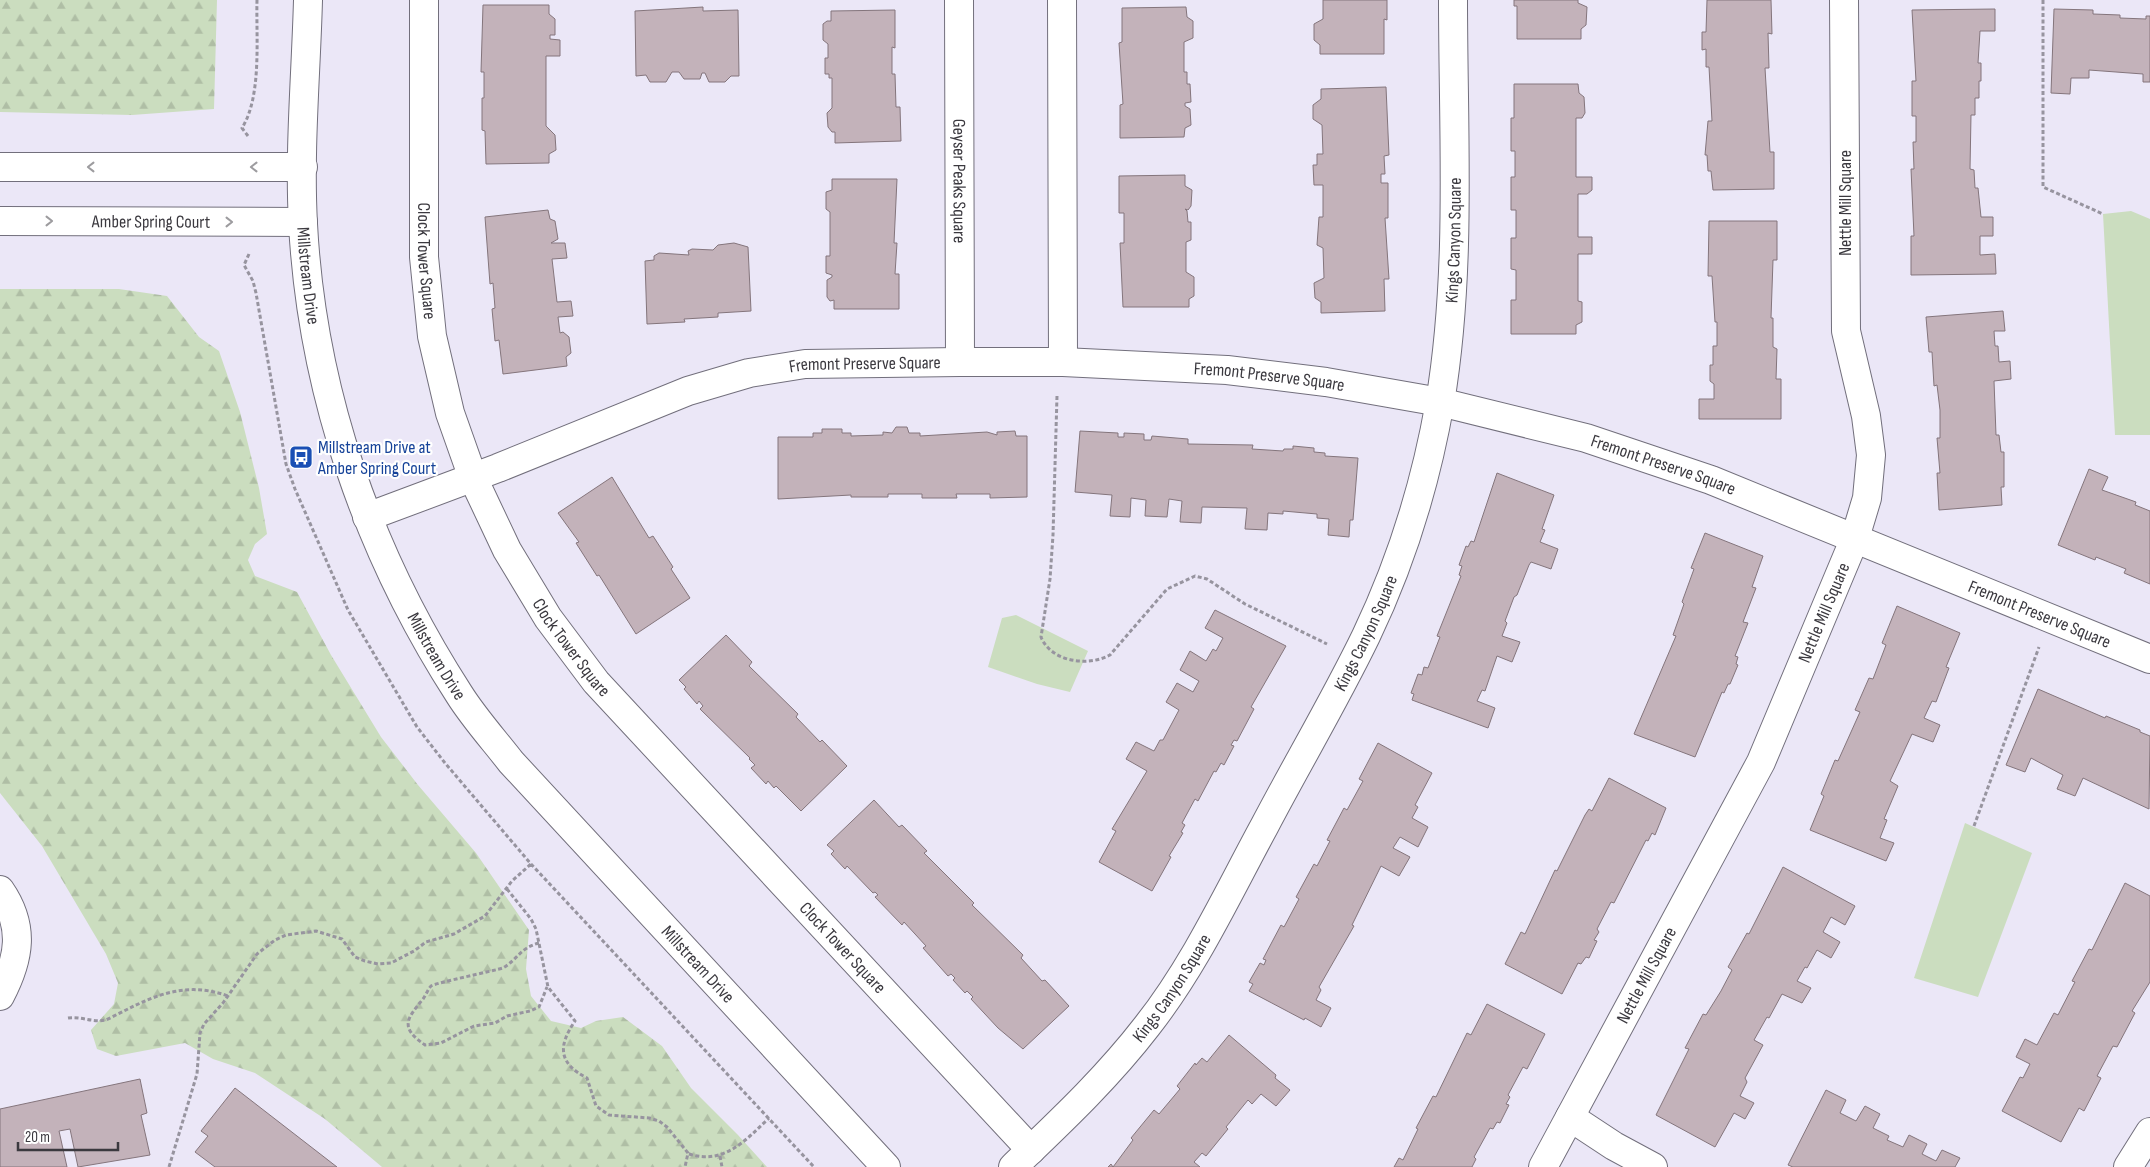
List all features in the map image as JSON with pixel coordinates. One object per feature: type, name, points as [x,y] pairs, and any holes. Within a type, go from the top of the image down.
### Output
[{"type":"street","name":"Millstream Drive","points":[[308,0],[303,222],[316,340],[340,440],[367,517],[409,611],[460,696],[511,762],[886,1167]]},
{"type":"street","name":"Clock Tower Square","points":[[424,0],[424,257],[432,336],[450,413],[473,478],[512,559],[548,618],[596,682],[1022,1158]]},
{"type":"street","name":"Geyser Peaks Square","points":[[959,0],[960,362]]},
{"type":"street","points":[[1062,0],[1063,362]]},
{"type":"street","name":"Kings Canyon Square","points":[[1022,1158],[1098,1085],[1148,1025],[1192,960],[1366,636],[1397,563],[1425,471],[1440,402],[1450,330],[1454,242],[1453,0]]},
{"type":"street","name":"Nettle Mill Square","points":[[1543,1167],[1761,762],[1855,538],[1867,498],[1871,455],[1866,416],[1846,330],[1844,0]]},
{"type":"street","points":[[0,167],[303,167]]},
{"type":"street","name":"Amber Spring Court","points":[[0,221],[303,222]]},
{"type":"street","name":"Fremont Preserve Square","points":[[367,517],[473,478],[688,391],[750,373],[805,364],[960,362],[1063,362],[1227,370],[1326,382],[1440,402],[1604,444],[1711,480],[2150,659]]},
{"type":"street","points":[[0,890],[11,905],[18,928],[17,949],[0,996]]},
{"type":"street","points":[[1570,1117],[1614,1146],[1653,1167]]},
{"type":"street","points":[[2128,1167],[2150,1132]]},
{"type":"path","points":[[248,136],[242,128],[251,111],[255,81],[257,0]]},
{"type":"path","points":[[2043,0],[2043,187],[2103,214]]},
{"type":"path","points":[[1057,396],[1053,535],[1050,579],[1041,637],[1044,646],[1052,653],[1080,662],[1101,660],[1110,655],[1167,589],[1195,576],[1207,579],[1245,604],[1332,647]]},
{"type":"path","points":[[1974,826],[2039,646]]},
{"type":"path","points":[[170,1167],[197,1074],[200,1033],[204,1024],[228,996],[257,954],[275,940],[286,935],[316,931],[332,934],[342,939],[355,957],[378,964],[391,963],[414,951],[426,942],[454,934],[485,916],[512,881],[531,864]]},
{"type":"path","points":[[507,889],[532,919],[548,987],[575,1021],[562,1044],[566,1063],[574,1071],[587,1078],[596,1106],[609,1115],[650,1118],[659,1121],[667,1127],[688,1154],[700,1157],[720,1156],[735,1149],[768,1118]]},
{"type":"path","points":[[539,943],[527,946],[512,963],[502,968],[431,986],[412,1011],[408,1020],[409,1030],[412,1036],[424,1045],[440,1043],[474,1026],[495,1023],[508,1016],[539,1007],[548,987]]},
{"type":"path","points":[[68,1018],[75,1017],[98,1022],[106,1020],[160,995],[184,988],[201,989],[228,996]]},
{"type":"path","points":[[685,1167],[688,1154]]},
{"type":"path","points":[[720,1156],[722,1167]]},
{"type":"green space","points":[[0,0],[217,0],[214,109],[132,115],[0,112]]},
{"type":"green space","points":[[2131,211],[2150,219],[2150,435],[2115,435],[2103,214]]},
{"type":"green space","points":[[0,289],[119,289],[167,296],[199,337],[219,351],[240,412],[259,488],[267,534],[255,544],[248,560],[255,576],[297,592],[331,655],[381,737],[418,785],[476,853],[529,930],[526,969],[531,996],[551,1021],[581,1028],[596,1021],[623,1017],[662,1046],[691,1088],[767,1167],[382,1167],[325,1119],[255,1073],[213,1059],[185,1043],[116,1056],[97,1049],[91,1030],[114,1004],[118,983],[106,954],[42,846],[0,793]]},
{"type":"green space","points":[[1016,615],[1088,651],[1070,692],[1037,684],[988,667],[1002,618]]},
{"type":"green space","points":[[1965,823],[2032,853],[1978,997],[1914,978]]},
{"type":"building","points":[[1323,0],[1387,0],[1387,20],[1384,19],[1384,54],[1320,54],[1320,45],[1314,40],[1314,24],[1323,19]]},
{"type":"building","points":[[1514,0],[1578,0],[1578,3],[1587,7],[1586,25],[1581,29],[1581,39],[1517,39],[1517,6],[1514,6]]},
{"type":"building","points":[[1707,0],[1771,0],[1772,34],[1768,33],[1769,68],[1765,68],[1770,152],[1774,152],[1774,189],[1713,190],[1711,171],[1708,171],[1707,155],[1705,155],[1708,121],[1712,121],[1709,67],[1706,67],[1706,49],[1702,50],[1702,32],[1706,32]]},
{"type":"building","points":[[483,5],[549,5],[549,14],[555,19],[555,35],[550,35],[550,39],[560,40],[560,56],[546,56],[546,126],[555,135],[556,150],[549,154],[549,163],[486,164],[485,131],[482,130],[482,98],[484,98],[484,72],[481,72]]},
{"type":"building","points":[[703,7],[703,11],[738,10],[739,76],[731,76],[725,82],[709,82],[705,73],[702,73],[700,79],[684,79],[679,72],[672,72],[666,82],[650,82],[646,75],[636,76],[635,11]]},
{"type":"building","points":[[1186,7],[1187,17],[1193,21],[1193,38],[1184,42],[1184,72],[1187,72],[1187,84],[1190,84],[1191,102],[1185,103],[1185,106],[1190,109],[1191,125],[1185,128],[1184,137],[1120,138],[1120,105],[1123,104],[1119,43],[1122,42],[1122,8]]},
{"type":"building","points":[[1995,9],[1995,31],[1980,31],[1978,63],[1981,63],[1981,81],[1979,81],[1979,98],[1975,98],[1975,115],[1971,115],[1970,169],[1974,170],[1975,188],[1978,188],[1981,217],[1993,217],[1993,236],[1980,236],[1980,255],[1995,254],[1996,274],[1911,275],[1911,236],[1914,236],[1911,169],[1914,169],[1913,142],[1916,142],[1916,116],[1912,116],[1912,81],[1916,81],[1912,10]]},
{"type":"building","points":[[2054,9],[2093,10],[2093,14],[2120,15],[2120,18],[2146,19],[2146,16],[2150,16],[2150,82],[2143,82],[2143,74],[2089,70],[2089,78],[2071,78],[2070,94],[2051,93]]},
{"type":"building","points":[[895,10],[895,48],[892,47],[892,74],[895,74],[896,107],[900,107],[901,141],[835,143],[835,132],[832,132],[828,127],[827,113],[832,108],[832,78],[829,78],[829,74],[825,74],[825,58],[828,58],[828,44],[823,40],[823,24],[831,21],[831,11]]},
{"type":"building","points":[[1514,84],[1578,84],[1579,93],[1584,97],[1585,113],[1582,118],[1576,118],[1576,177],[1592,177],[1592,190],[1587,194],[1578,194],[1578,237],[1592,237],[1592,254],[1578,254],[1578,301],[1582,302],[1582,322],[1576,325],[1576,334],[1511,334],[1511,300],[1516,300],[1516,270],[1511,269],[1511,238],[1516,238],[1516,210],[1511,210],[1511,177],[1515,177],[1515,151],[1511,151],[1511,118],[1514,118]]},
{"type":"building","points":[[1386,87],[1389,155],[1384,156],[1385,174],[1381,174],[1381,183],[1388,183],[1388,218],[1385,218],[1389,279],[1384,279],[1385,311],[1321,313],[1321,302],[1315,298],[1314,283],[1324,278],[1323,248],[1317,245],[1319,217],[1323,217],[1323,185],[1314,185],[1313,165],[1317,165],[1317,154],[1323,154],[1322,125],[1313,119],[1313,105],[1321,99],[1321,89]]},
{"type":"building","points":[[1185,175],[1185,186],[1192,190],[1191,206],[1188,210],[1185,209],[1188,222],[1191,222],[1191,240],[1186,242],[1186,272],[1194,277],[1194,296],[1189,299],[1189,307],[1123,307],[1120,243],[1124,243],[1124,213],[1119,213],[1119,176]]},
{"type":"building","points":[[832,179],[897,179],[894,243],[897,243],[895,274],[899,274],[899,309],[834,309],[834,300],[830,301],[827,297],[827,280],[832,275],[826,273],[826,256],[830,256],[830,212],[826,209],[826,192],[832,190]]},
{"type":"building","points":[[548,210],[550,219],[555,221],[558,239],[551,243],[565,243],[567,258],[552,259],[557,302],[571,301],[573,316],[558,317],[560,333],[563,332],[569,337],[571,353],[566,357],[567,366],[503,374],[499,340],[495,341],[492,309],[495,308],[493,283],[490,284],[485,217]]},
{"type":"building","points":[[1709,221],[1777,221],[1777,260],[1773,260],[1771,318],[1773,318],[1773,347],[1777,349],[1776,379],[1781,379],[1781,419],[1699,419],[1699,399],[1714,399],[1714,384],[1710,381],[1710,365],[1713,365],[1713,346],[1717,346],[1717,322],[1715,322],[1712,276],[1708,276]]},
{"type":"building","points":[[734,243],[748,247],[751,311],[718,313],[718,317],[684,319],[685,322],[647,324],[645,261],[654,260],[654,256],[659,253],[689,255],[688,251],[692,249],[713,250],[718,245]]},
{"type":"building","points":[[2003,311],[2005,331],[1994,331],[1995,346],[1998,346],[1999,362],[2010,361],[2011,379],[1994,381],[1996,435],[1999,435],[2001,452],[2004,452],[2004,487],[2001,487],[2002,505],[1939,510],[1937,473],[1940,473],[1937,438],[1940,438],[1940,410],[1937,385],[1934,386],[1932,352],[1929,352],[1926,317]]},
{"type":"building","points":[[896,427],[907,427],[909,433],[920,433],[920,436],[987,432],[997,435],[997,432],[1015,431],[1016,436],[1027,436],[1027,497],[990,498],[990,494],[956,494],[957,498],[922,498],[922,494],[888,494],[888,497],[851,497],[851,495],[778,499],[778,437],[813,437],[813,433],[822,433],[822,429],[842,429],[842,433],[851,433],[851,436],[883,435],[883,432],[892,433]]},
{"type":"building","points":[[1080,431],[1118,433],[1118,437],[1124,437],[1124,433],[1144,434],[1144,440],[1151,440],[1152,436],[1188,439],[1188,444],[1253,445],[1252,449],[1283,451],[1284,449],[1293,449],[1293,446],[1314,448],[1314,452],[1325,453],[1325,456],[1358,458],[1353,520],[1350,520],[1349,537],[1328,535],[1329,519],[1317,518],[1317,514],[1283,511],[1283,514],[1268,513],[1267,530],[1245,529],[1247,508],[1202,507],[1201,523],[1180,522],[1182,501],[1169,499],[1167,517],[1145,516],[1146,500],[1131,498],[1130,517],[1110,516],[1112,495],[1075,492]]},
{"type":"building","points":[[2089,469],[2108,477],[2102,490],[2136,502],[2135,505],[2150,511],[2150,584],[2124,573],[2126,569],[2096,557],[2095,560],[2058,545]]},
{"type":"building","points":[[1497,473],[1554,495],[1542,529],[1545,530],[1540,542],[1558,549],[1551,569],[1531,562],[1517,595],[1514,597],[1505,621],[1507,623],[1502,636],[1520,642],[1512,662],[1497,656],[1485,691],[1482,690],[1477,701],[1495,708],[1488,728],[1412,700],[1414,694],[1411,693],[1418,674],[1422,675],[1424,667],[1428,668],[1440,637],[1437,636],[1461,576],[1459,575],[1462,566],[1459,565],[1466,546],[1468,547],[1471,541],[1474,542]]},
{"type":"building","points":[[612,477],[649,538],[653,536],[673,567],[671,569],[690,598],[636,634],[599,575],[597,576],[576,543],[579,542],[558,513]]},
{"type":"building","points":[[1705,533],[1763,556],[1752,587],[1756,588],[1743,622],[1748,623],[1735,656],[1738,657],[1736,664],[1738,665],[1730,684],[1728,684],[1724,693],[1722,692],[1695,757],[1634,734],[1676,636],[1673,635],[1694,569],[1691,568]]},
{"type":"building","points":[[1897,606],[1960,633],[1946,667],[1949,668],[1936,702],[1932,701],[1924,718],[1940,725],[1933,742],[1912,734],[1890,781],[1898,786],[1884,819],[1887,820],[1880,838],[1894,843],[1886,861],[1810,830],[1824,796],[1821,794],[1835,760],[1838,761],[1860,712],[1855,710],[1869,678],[1873,679],[1886,645],[1882,643]]},
{"type":"building","points":[[1215,610],[1286,646],[1251,707],[1254,709],[1237,741],[1234,740],[1231,745],[1234,746],[1224,765],[1221,763],[1216,772],[1214,771],[1198,801],[1195,799],[1182,823],[1185,825],[1181,832],[1183,833],[1169,856],[1171,857],[1152,891],[1099,862],[1116,831],[1112,829],[1147,771],[1126,759],[1136,742],[1154,751],[1160,740],[1163,740],[1179,710],[1166,702],[1177,683],[1193,692],[1199,681],[1180,670],[1190,651],[1206,661],[1213,649],[1216,651],[1223,638],[1205,628]]},
{"type":"building","points":[[726,635],[752,662],[749,666],[798,714],[796,717],[847,766],[801,811],[776,786],[774,788],[768,781],[766,784],[751,768],[755,765],[750,758],[700,709],[703,706],[699,701],[697,704],[679,680]]},
{"type":"building","points":[[2038,689],[2105,718],[2106,716],[2140,730],[2140,732],[2150,736],[2149,809],[2083,778],[2075,796],[2057,789],[2063,775],[2031,758],[2025,772],[2006,765]]},
{"type":"building","points":[[1378,743],[1432,773],[1415,805],[1418,807],[1412,818],[1428,827],[1418,847],[1400,837],[1393,848],[1410,857],[1399,876],[1381,866],[1352,925],[1354,926],[1319,987],[1321,990],[1316,1000],[1331,1008],[1321,1027],[1249,991],[1253,984],[1249,982],[1260,963],[1264,965],[1266,960],[1263,959],[1281,925],[1284,927],[1299,899],[1296,897],[1314,864],[1317,866],[1330,841],[1327,840],[1344,808],[1347,810],[1363,781],[1359,779]]},
{"type":"building","points":[[1609,778],[1666,808],[1655,835],[1652,833],[1648,841],[1646,840],[1614,903],[1611,902],[1597,929],[1599,932],[1594,940],[1597,941],[1589,958],[1586,957],[1581,964],[1578,963],[1562,994],[1505,964],[1521,932],[1525,934],[1555,870],[1557,871],[1585,815],[1589,809],[1592,811]]},
{"type":"building","points":[[874,800],[899,827],[902,825],[927,851],[924,853],[974,903],[972,905],[1023,955],[1021,958],[1042,981],[1045,980],[1069,1006],[1023,1049],[998,1028],[971,999],[973,997],[967,991],[965,993],[953,980],[955,978],[951,974],[948,976],[923,948],[926,946],[904,922],[902,925],[875,897],[878,895],[875,892],[873,893],[847,866],[845,869],[831,854],[834,851],[827,845]]},
{"type":"building","points":[[1783,867],[1855,906],[1845,925],[1831,917],[1823,932],[1840,942],[1831,958],[1817,950],[1807,968],[1805,967],[1797,981],[1811,988],[1802,1003],[1782,994],[1769,1018],[1767,1017],[1754,1040],[1763,1045],[1745,1078],[1747,1082],[1740,1096],[1754,1103],[1745,1119],[1734,1113],[1715,1147],[1656,1115],[1689,1049],[1685,1048],[1703,1014],[1706,1015],[1721,991],[1732,970],[1728,967],[1747,933],[1749,934]]},
{"type":"building","points":[[2125,883],[2150,896],[2150,982],[2132,1011],[2135,1013],[2117,1047],[2113,1046],[2097,1076],[2101,1078],[2084,1111],[2079,1108],[2061,1142],[2002,1111],[2020,1077],[2023,1078],[2030,1064],[2016,1057],[2025,1039],[2037,1045],[2054,1013],[2058,1015],[2075,982],[2072,981],[2089,949],[2092,950]]},
{"type":"building","points":[[1487,1004],[1545,1034],[1527,1069],[1523,1067],[1508,1095],[1510,1097],[1506,1104],[1509,1105],[1500,1123],[1497,1122],[1493,1129],[1490,1128],[1474,1157],[1476,1159],[1472,1167],[1394,1167],[1399,1158],[1403,1160],[1418,1129],[1416,1128],[1433,1096],[1436,1097],[1467,1033],[1471,1035]]},
{"type":"building","points":[[1229,1035],[1276,1075],[1275,1078],[1290,1090],[1276,1106],[1261,1094],[1252,1104],[1248,1100],[1206,1156],[1202,1153],[1194,1162],[1200,1167],[1113,1167],[1133,1140],[1131,1138],[1154,1110],[1159,1114],[1180,1089],[1177,1086],[1195,1063],[1196,1065],[1202,1058],[1207,1062]]},
{"type":"building","points":[[140,1079],[147,1113],[141,1115],[150,1155],[78,1167],[70,1129],[59,1131],[67,1167],[0,1167],[0,1109]]},
{"type":"building","points":[[235,1088],[337,1167],[215,1167],[195,1152],[208,1136],[201,1131]]},
{"type":"building","points":[[1826,1090],[1846,1100],[1840,1113],[1856,1121],[1865,1106],[1880,1114],[1873,1128],[1889,1136],[1887,1140],[1903,1147],[1909,1135],[1927,1144],[1922,1154],[1936,1161],[1942,1150],[1960,1158],[1955,1167],[1793,1167],[1788,1165]]},
{"type":"place","name":"Millstream Drive at Amber Spring Court","points":[[301,457]]}]
